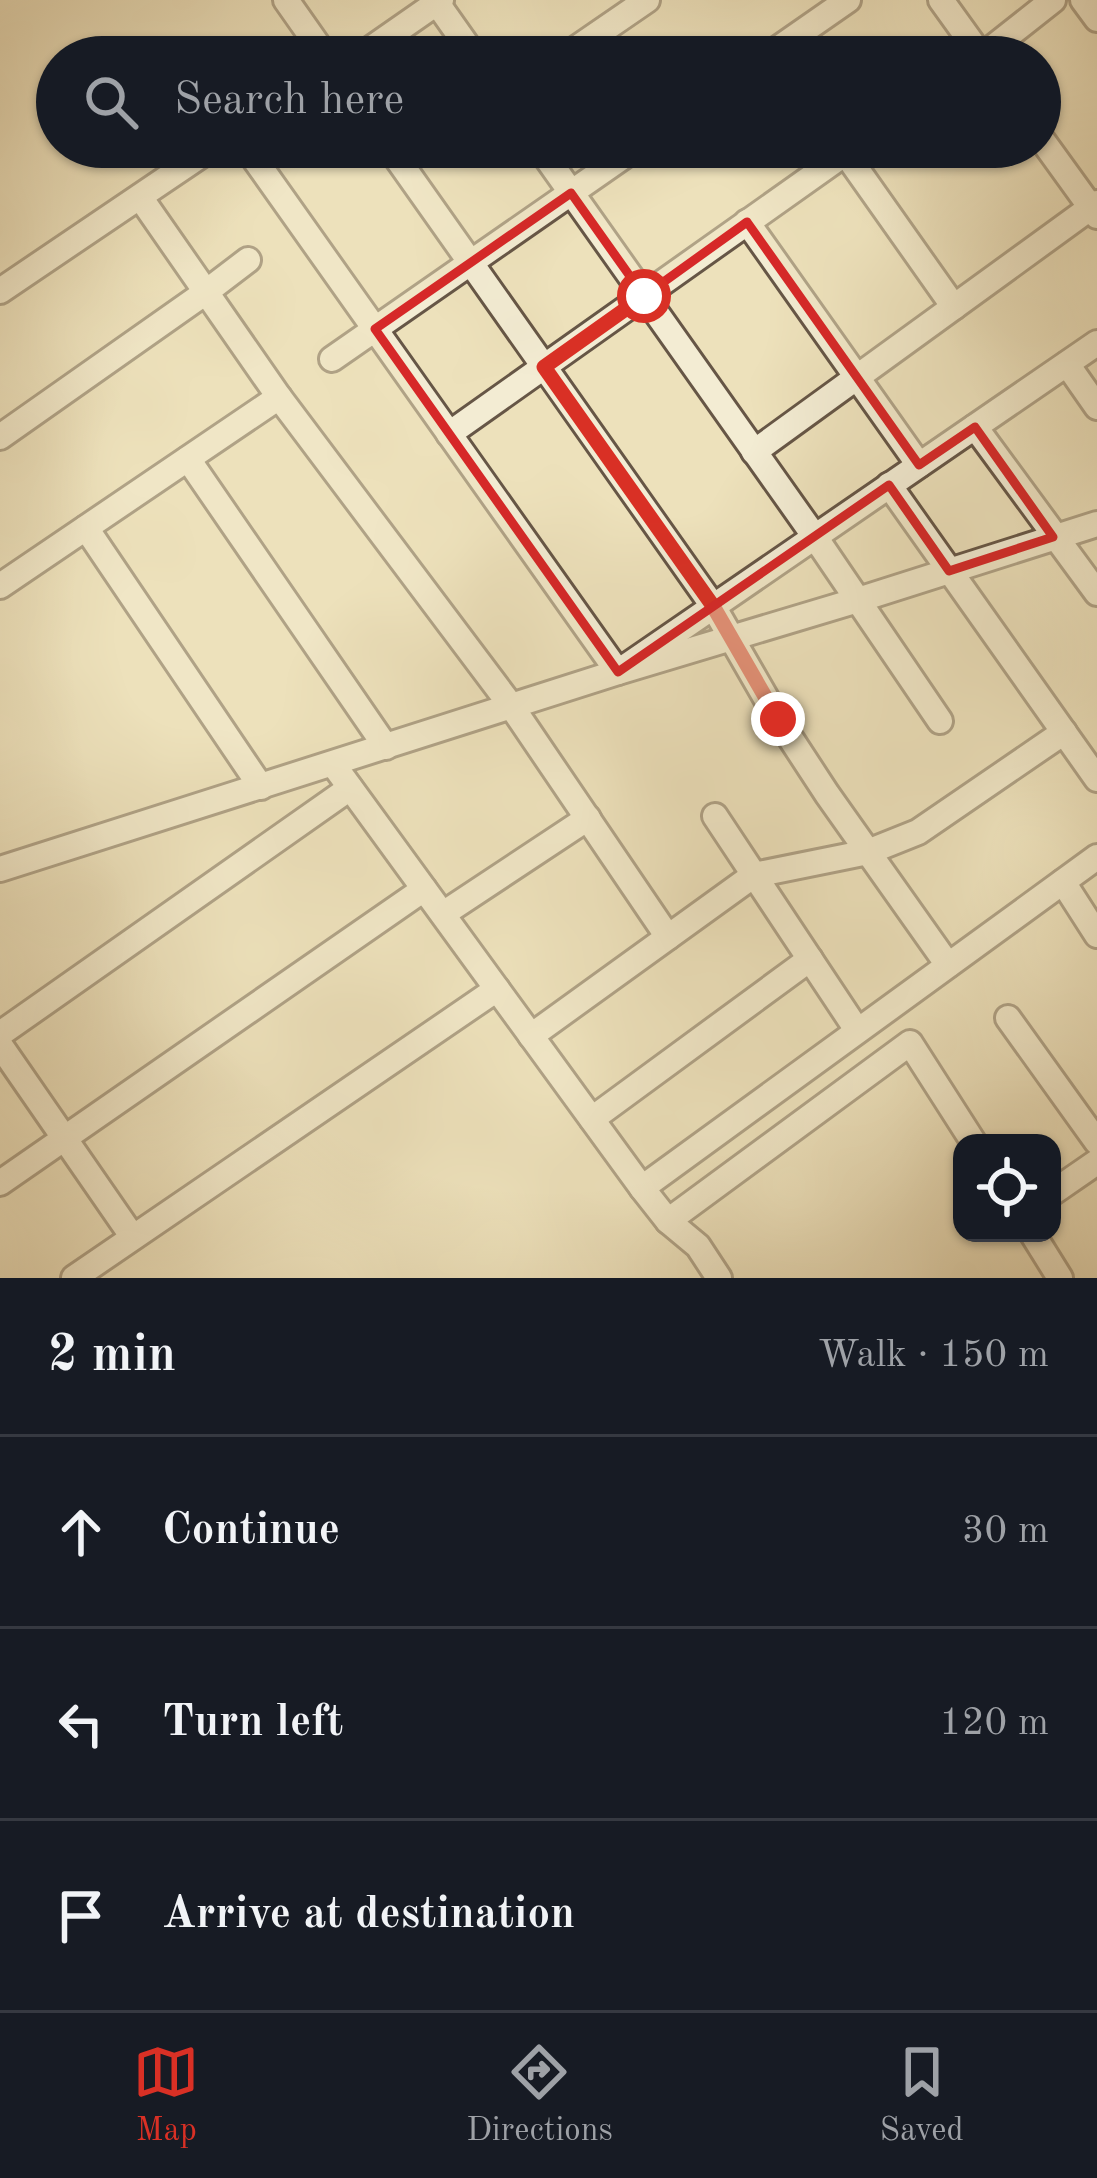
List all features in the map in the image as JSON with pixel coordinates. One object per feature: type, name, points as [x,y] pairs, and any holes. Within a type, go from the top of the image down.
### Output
[{"type":"street","points":[[286,0],[311,36]]},
{"type":"street","points":[[595,36],[647,0]]},
{"type":"street","points":[[801,36],[848,0]]},
{"type":"street","points":[[941,0],[966,36]]},
{"type":"street","points":[[1008,36],[1053,0]]},
{"type":"street","points":[[1083,0],[1097,19]]},
{"type":"street","points":[[389,36],[439,1],[462,36]]},
{"type":"street","points":[[754,452],[1095,209],[1061,164]]},
{"type":"street","points":[[0,291],[182,168]]},
{"type":"street","points":[[261,168],[617,671]]},
{"type":"street","points":[[404,168],[713,606],[778,719],[948,965]]},
{"type":"street","points":[[554,168],[940,721]]},
{"type":"street","points":[[332,359],[607,168]]},
{"type":"street","points":[[449,434],[821,168]]},
{"type":"street","points":[[859,168],[954,307]]},
{"type":"street","points":[[140,196],[279,397],[512,707],[668,938]]},
{"type":"street","points":[[747,223],[919,465]]},
{"type":"street","points":[[0,437],[248,260]]},
{"type":"street","points":[[617,671],[1097,344]]},
{"type":"street","points":[[1067,364],[1097,407]]},
{"type":"street","points":[[0,586],[279,397]]},
{"type":"street","points":[[975,427],[1097,593]]},
{"type":"street","points":[[188,459],[386,748]]},
{"type":"street","points":[[889,484],[1097,779]]},
{"type":"street","points":[[0,869],[617,671],[1097,524]]},
{"type":"street","points":[[86,528],[261,787]]},
{"type":"street","points":[[531,1036],[754,875],[868,852],[918,832],[1064,732]]},
{"type":"street","points":[[333,764],[642,1188],[668,1221],[698,1246],[719,1278]]},
{"type":"street","points":[[0,1034],[350,788]]},
{"type":"street","points":[[715,816],[857,1030]]},
{"type":"street","points":[[443,914],[587,818]]},
{"type":"street","points":[[642,1188],[1097,857]]},
{"type":"street","points":[[1063,882],[1097,935]]},
{"type":"street","points":[[0,1183],[424,890]]},
{"type":"street","points":[[592,1119],[810,959]]},
{"type":"street","points":[[74,1278],[497,989]]},
{"type":"street","points":[[1008,1018],[1097,1142]]},
{"type":"street","points":[[668,1221],[910,1043],[968,1134]]},
{"type":"street","points":[[0,1046],[132,1237]]},
{"type":"street","points":[[1061,1187],[1097,1162]]},
{"type":"street","points":[[1037,1242],[1060,1278]]},
{"type":"highlighted area","points":[[571,193],[644,296],[747,222],[919,465],[975,427],[1053,537],[949,571],[889,485],[618,672],[375,329]]},
{"type":"route","points":[[644,296],[544,367],[713,606],[778,719]]}]
